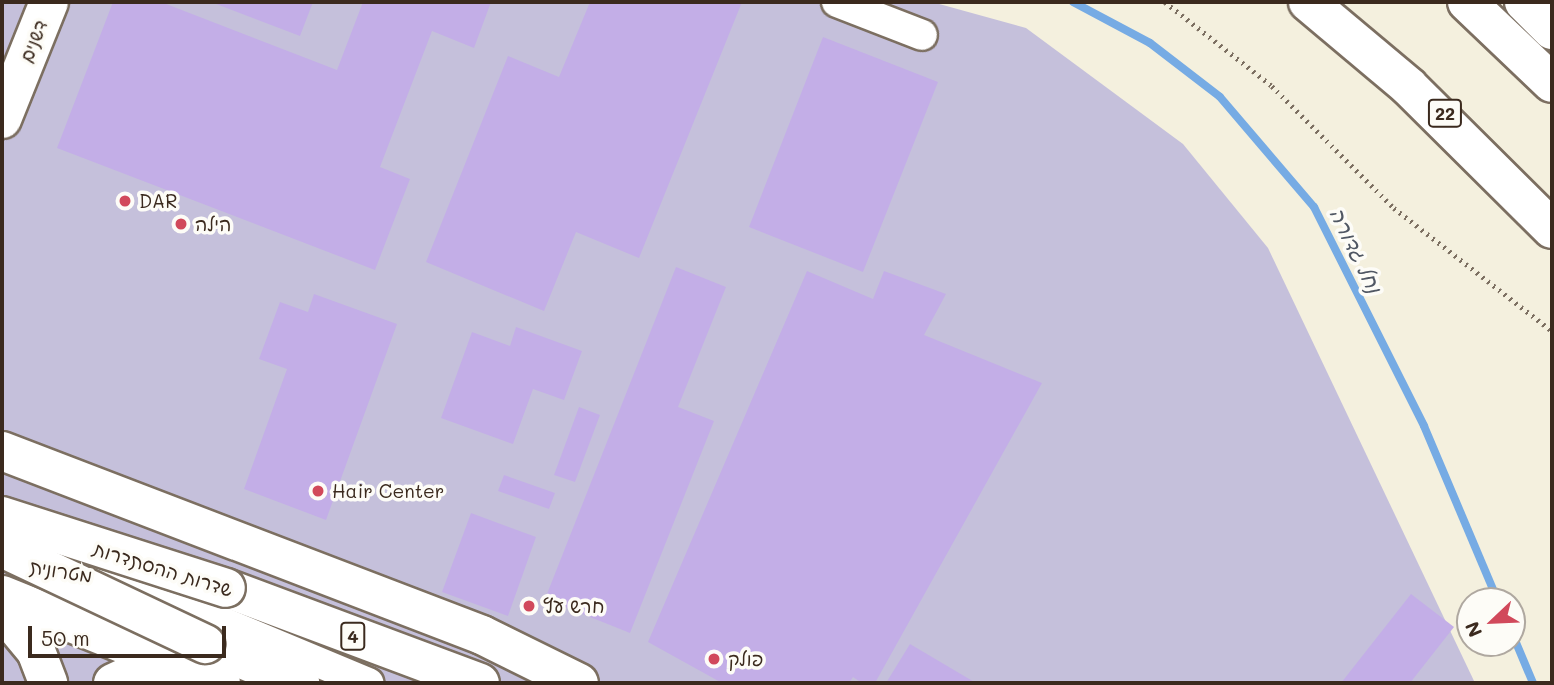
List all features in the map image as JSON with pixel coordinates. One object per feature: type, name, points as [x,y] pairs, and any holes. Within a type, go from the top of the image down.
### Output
[{"type":"main road","name":"דשנים","points":[[2,119],[49,2]]},
{"type":"main road","points":[[1308,2],[1408,86],[1552,226]]},
{"type":"main road","name":"22","points":[[1338,2],[1552,226]]},
{"type":"main road","points":[[1467,2],[1552,83]]},
{"type":"main road","points":[[1524,2],[1552,30]]},
{"type":"main road","points":[[2,452],[482,635],[579,683]]},
{"type":"main road","name":"שדרות ההסתדרות","points":[[2,516],[226,588],[480,683]]},
{"type":"main road","name":"שדרות ההסתדרות","points":[[2,548],[190,656],[300,683]]},
{"type":"main road","points":[[2,594],[190,656],[221,683]]},
{"type":"main road","points":[[2,610],[36,651],[48,683]]},
{"type":"main road","points":[[113,683],[141,670],[190,656]]},
{"type":"street","points":[[837,2],[922,35]]},
{"type":"street","name":"מטרונית","points":[[2,496],[121,580],[368,683]]},
{"type":"street","points":[[283,557],[482,625],[602,683]]},
{"type":"street","name":"מטרונית","points":[[2,559],[121,580]]},
{"type":"path","points":[[1165,2],[1272,86],[1394,208],[1552,331]]},
{"type":"shaded area","points":[[2,2],[932,2],[1026,28],[1183,144],[1268,248],[1456,643],[1456,657],[1463,657],[1475,683],[2,683]]},
{"type":"building","points":[[113,2],[161,2],[337,70],[363,2],[491,2],[474,48],[432,31],[380,167],[410,179],[375,270],[57,148]]},
{"type":"building","points":[[211,2],[313,2],[300,36]]},
{"type":"building","points":[[590,2],[742,2],[639,258],[576,232],[544,311],[426,262],[508,56],[559,77]]},
{"type":"building","points":[[823,37],[938,82],[863,272],[749,227]]},
{"type":"building","points":[[676,267],[726,287],[678,407],[714,421],[630,633],[545,599]]},
{"type":"building","points":[[807,271],[873,299],[884,271],[946,294],[924,335],[1042,383],[875,683],[862,683],[853,677],[849,683],[722,683],[648,642]]},
{"type":"building","points":[[314,294],[397,324],[326,520],[244,489],[287,369],[259,359],[280,302],[308,312]]},
{"type":"building","points":[[516,327],[582,351],[564,400],[533,389],[513,444],[441,418],[472,332],[510,346]]},
{"type":"building","points":[[579,407],[600,415],[575,482],[554,475]]},
{"type":"building","points":[[504,475],[555,493],[549,509],[498,491]]},
{"type":"building","points":[[471,513],[536,537],[508,616],[442,592]]},
{"type":"building","points":[[1411,594],[1454,627],[1410,683],[1341,683]]},
{"type":"building","points":[[910,644],[976,683],[886,683]]},
{"type":"waterway","name":"נחל גדורה","points":[[1073,2],[1150,43],[1220,97],[1314,207],[1424,426],[1492,587]]},
{"type":"waterway","name":"נחל גדורה","points":[[1522,657],[1533,683]]},
{"type":"place","name":"DAR","points":[[125,201]]},
{"type":"place","name":"הילה","points":[[181,224]]},
{"type":"place","name":"Hair Center","points":[[318,491]]},
{"type":"place","name":"חרש עץ","points":[[529,606]]},
{"type":"place","name":"פולק","points":[[714,659]]}]
